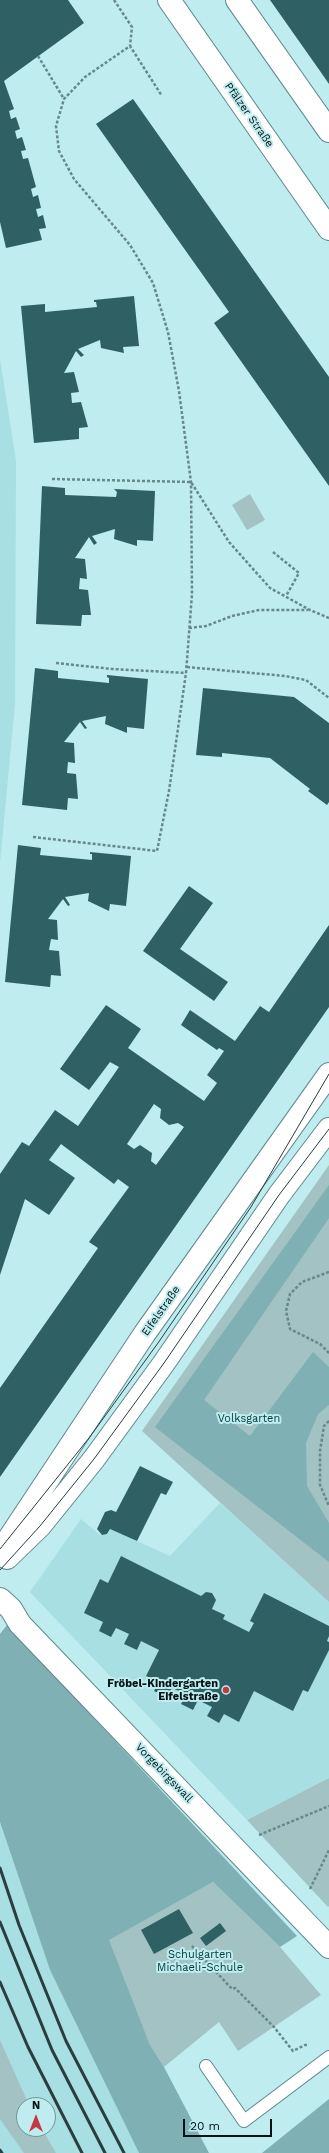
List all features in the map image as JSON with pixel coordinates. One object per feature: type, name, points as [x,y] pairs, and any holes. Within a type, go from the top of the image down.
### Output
[{"type":"street","name":"Pfälzer Straße","points":[[169,0],[329,229]]},
{"type":"street","points":[[237,0],[329,131]]},
{"type":"street","name":"Eifelstraße","points":[[0,1552],[145,1333],[329,1074]]},
{"type":"street","points":[[0,1564],[40,1526],[94,1459],[164,1363],[280,1195],[329,1129]]},
{"type":"street","name":"Vorgebirgswall","points":[[0,1599],[11,1609],[20,1624],[329,1947]]},
{"type":"lane","points":[[206,2066],[244,2121],[329,2057]]},
{"type":"path","points":[[114,0],[132,27],[130,46],[162,96]]},
{"type":"path","points":[[33,837],[157,851],[170,783],[187,667],[192,594],[191,482],[179,391],[169,340],[153,283],[130,245],[74,179],[59,151],[56,126],[64,99],[85,76],[130,46]]},
{"type":"path","points":[[38,56],[64,99]]},
{"type":"path","points":[[52,479],[191,482]]},
{"type":"path","points":[[191,482],[229,542],[270,588],[310,610],[329,618]]},
{"type":"path","points":[[273,552],[298,573],[286,596]]},
{"type":"path","points":[[190,628],[206,626],[232,616],[259,610],[310,610]]},
{"type":"path","points":[[56,663],[112,669],[186,673]]},
{"type":"path","points":[[187,667],[285,676],[306,680],[329,698]]},
{"type":"path","points":[[329,1272],[302,1282],[290,1294],[286,1311],[290,1329],[320,1344],[329,1353]]},
{"type":"path","points":[[329,1421],[324,1426],[320,1451],[320,1485],[329,1506]]},
{"type":"path","points":[[234,1846],[329,1806]]},
{"type":"path","points":[[298,1914],[329,1850]]},
{"type":"path","points":[[192,1946],[232,1989],[235,1988],[274,2027],[293,2051],[305,2045],[313,2046]]},
{"type":"shaded area","points":[[0,359],[16,461],[15,704],[0,863]]},
{"type":"shaded area","points":[[329,1185],[329,1218],[204,1400],[250,1436],[313,1352],[329,1367],[329,1405],[318,1414],[306,1443],[307,1486],[329,1523],[329,1562],[155,1427]]},
{"type":"shaded area","name":"Fröbel-Kindergarten Eifelstraße","points":[[220,1503],[329,1602],[329,1778],[247,1820],[30,1592],[81,1519],[100,1535],[108,1534],[110,1529],[170,1556]]},
{"type":"shaded area","points":[[7,1625],[297,1936],[280,1947],[213,1882],[109,1940],[149,2043],[164,2067],[209,2153],[139,2153],[50,1970],[0,1822],[0,1634]]},
{"type":"shaded area","points":[[0,1822],[50,1970],[139,2153],[0,2153]]},
{"type":"shaded area","points":[[329,2099],[329,2153],[262,2153]]},
{"type":"green space","points":[[250,494],[265,520],[247,530],[232,505]]},
{"type":"green space","name":"Volksgarten","points":[[329,1165],[329,1602],[142,1431]]},
{"type":"green space","points":[[329,1778],[329,1906],[328,1907],[247,1820]]},
{"type":"green space","name":"Schulgarten Michaeli-Schule","points":[[213,1882],[280,1947],[321,1995],[238,2051],[219,2022],[164,2067],[149,2043],[99,1945]]},
{"type":"green space","points":[[0,2040],[25,2097],[16,2097],[16,2137],[47,2137],[56,2153],[24,2153],[0,2119]]},
{"type":"building","points":[[0,0],[68,0],[84,23],[4,81],[14,109],[9,111],[11,119],[16,117],[20,129],[15,131],[17,139],[22,137],[26,150],[21,151],[23,159],[28,158],[36,187],[31,189],[33,197],[38,195],[41,208],[36,209],[38,217],[43,215],[46,228],[39,229],[42,240],[6,248],[0,222]]},
{"type":"building","points":[[270,0],[329,0],[329,84],[320,71]]},
{"type":"building","points":[[133,99],[329,377],[329,486],[214,323],[229,312],[96,124]]},
{"type":"building","points":[[134,296],[139,346],[123,347],[124,353],[101,348],[100,340],[78,349],[84,355],[81,357],[76,351],[64,373],[74,372],[79,392],[71,393],[72,403],[81,402],[88,427],[79,428],[79,439],[34,443],[21,306],[45,304],[45,312],[97,307],[94,300]]},
{"type":"building","points":[[42,486],[65,488],[65,495],[116,497],[117,492],[114,489],[155,491],[153,541],[137,540],[137,546],[114,539],[115,529],[92,536],[97,543],[94,545],[89,537],[75,558],[85,559],[87,579],[80,578],[79,589],[88,590],[91,615],[82,615],[81,626],[36,624]]},
{"type":"building","points":[[35,668],[58,671],[58,678],[109,683],[109,678],[107,675],[148,679],[144,729],[127,727],[127,733],[105,724],[106,716],[82,721],[87,728],[85,729],[80,722],[64,742],[74,743],[75,763],[68,762],[67,773],[76,774],[78,799],[68,798],[67,810],[22,805]]},
{"type":"building","points":[[203,688],[294,697],[329,723],[329,802],[327,805],[308,791],[310,789],[270,758],[222,753],[222,757],[196,755]]},
{"type":"building","points":[[18,845],[41,848],[40,855],[92,860],[92,854],[90,854],[90,852],[131,856],[126,906],[110,904],[109,911],[88,901],[89,893],[65,897],[70,905],[68,906],[63,899],[48,919],[57,920],[58,940],[51,939],[49,950],[59,951],[61,976],[51,975],[50,987],[5,982]]},
{"type":"building","points":[[189,886],[213,903],[180,949],[228,982],[214,1001],[143,951]]},
{"type":"building","points":[[329,925],[329,1007],[0,1477],[0,1388],[98,1248],[89,1242],[129,1187],[118,1179],[114,1184],[61,1144],[49,1160],[75,1178],[49,1215],[25,1199],[0,1275],[0,1174],[22,1142],[29,1146],[55,1110],[78,1126],[119,1067],[110,1062],[89,1090],[60,1069],[106,1005],[141,1029],[128,1048],[204,1101],[217,1083],[207,1075],[224,1051],[219,1048],[217,1050],[181,1025],[190,1010],[235,1041],[260,1006],[269,1012]],"holes":[[[154,1104],[161,1109],[160,1118],[169,1125],[178,1123],[184,1127],[156,1165],[151,1161],[152,1153],[140,1145],[134,1149],[127,1144]]]},
{"type":"building","points":[[140,1466],[173,1482],[166,1495],[161,1493],[137,1541],[110,1529],[107,1534],[102,1535],[97,1529],[105,1512],[111,1510],[116,1512]]},
{"type":"building","points":[[121,1556],[201,1596],[206,1592],[212,1593],[216,1600],[212,1609],[225,1615],[223,1619],[249,1632],[254,1623],[250,1621],[264,1593],[329,1626],[329,1636],[327,1641],[329,1642],[329,1650],[308,1692],[303,1690],[293,1711],[254,1691],[239,1722],[224,1714],[219,1723],[207,1716],[212,1707],[198,1700],[193,1710],[181,1704],[186,1694],[172,1688],[167,1697],[154,1691],[159,1682],[146,1676],[159,1650],[141,1641],[137,1650],[124,1644],[129,1634],[116,1628],[111,1637],[99,1631],[103,1622],[84,1613],[100,1579],[108,1583]]},
{"type":"building","points":[[179,1909],[193,1933],[154,1954],[141,1930]]},
{"type":"building","points":[[220,1923],[226,1931],[206,1946],[200,1938]]},
{"type":"tram line","points":[[0,1549],[89,1438],[158,1343],[251,1207],[329,1074]]},
{"type":"tram line","points":[[0,1570],[40,1526],[94,1459],[164,1363],[279,1195],[329,1129]]},
{"type":"railway","points":[[0,1868],[19,1925],[66,2041],[124,2153]]},
{"type":"railway","points":[[0,1922],[52,2050],[105,2153]]},
{"type":"railway","points":[[0,1982],[28,2047],[82,2153]]},
{"type":"place","name":"Fröbel-Kindergarten Eifelstraße","points":[[226,1690]]}]
